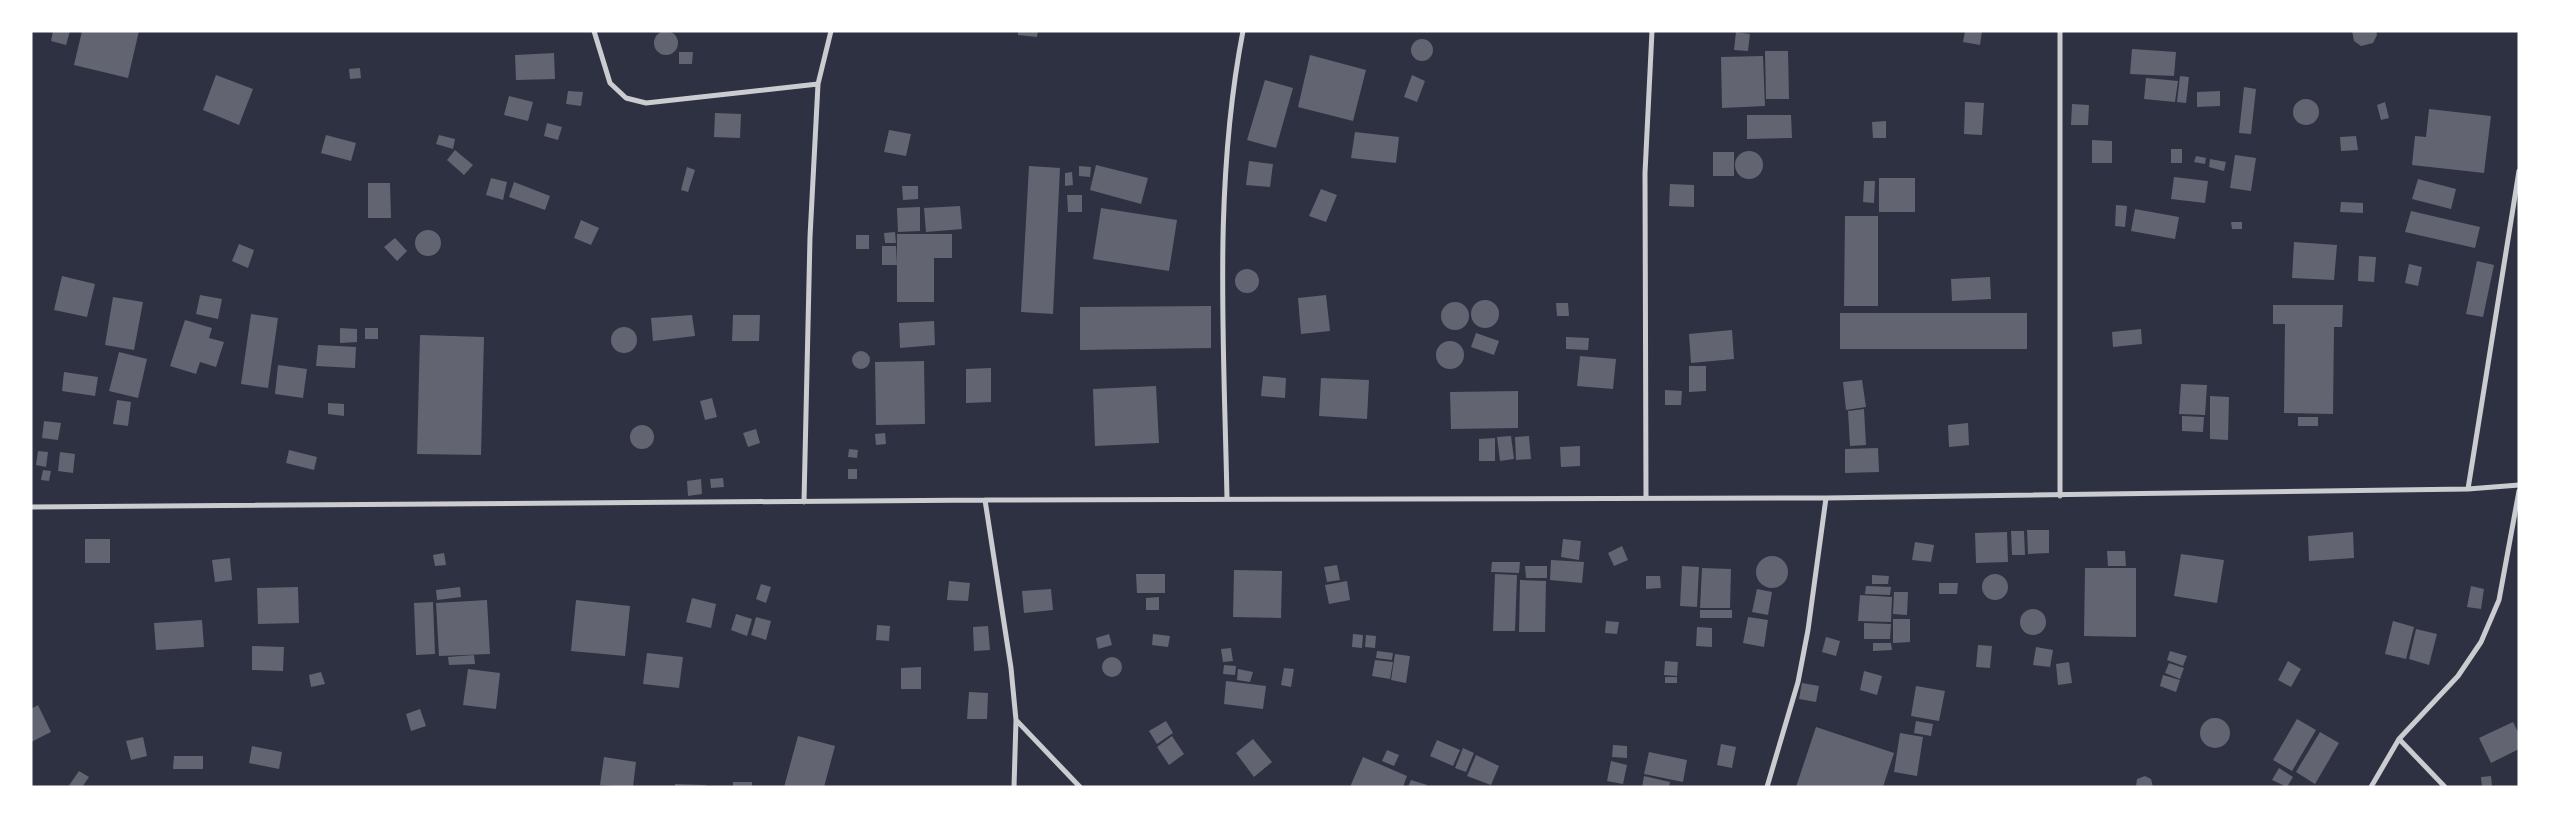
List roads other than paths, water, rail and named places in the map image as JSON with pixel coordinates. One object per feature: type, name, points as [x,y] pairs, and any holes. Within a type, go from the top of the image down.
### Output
[{"type":"street","points":[[594,31],[610,83],[626,98],[646,102],[818,84]]},
{"type":"street","points":[[804,502],[810,237],[818,84],[831,31]]},
{"type":"street","points":[[1228,499],[1224,306],[1224,174],[1235,72],[1243,31]]},
{"type":"street","points":[[1646,497],[1645,173],[1652,31]]},
{"type":"street","points":[[2060,31],[2060,496]]},
{"type":"street","points":[[2468,489],[2519,171]]},
{"type":"street","points":[[31,507],[985,500],[2060,496],[2468,489],[2519,485]]},
{"type":"street","points":[[2371,787],[2399,739],[2458,676],[2481,642],[2499,600],[2519,492]]},
{"type":"street","points":[[1766,787],[1798,682],[1808,630],[1826,498]]},
{"type":"street","points":[[985,500],[1011,668],[1016,720],[1014,787]]},
{"type":"street","points":[[1016,720],[1080,787]]},
{"type":"street","points":[[2399,739],[2446,787]]}]
